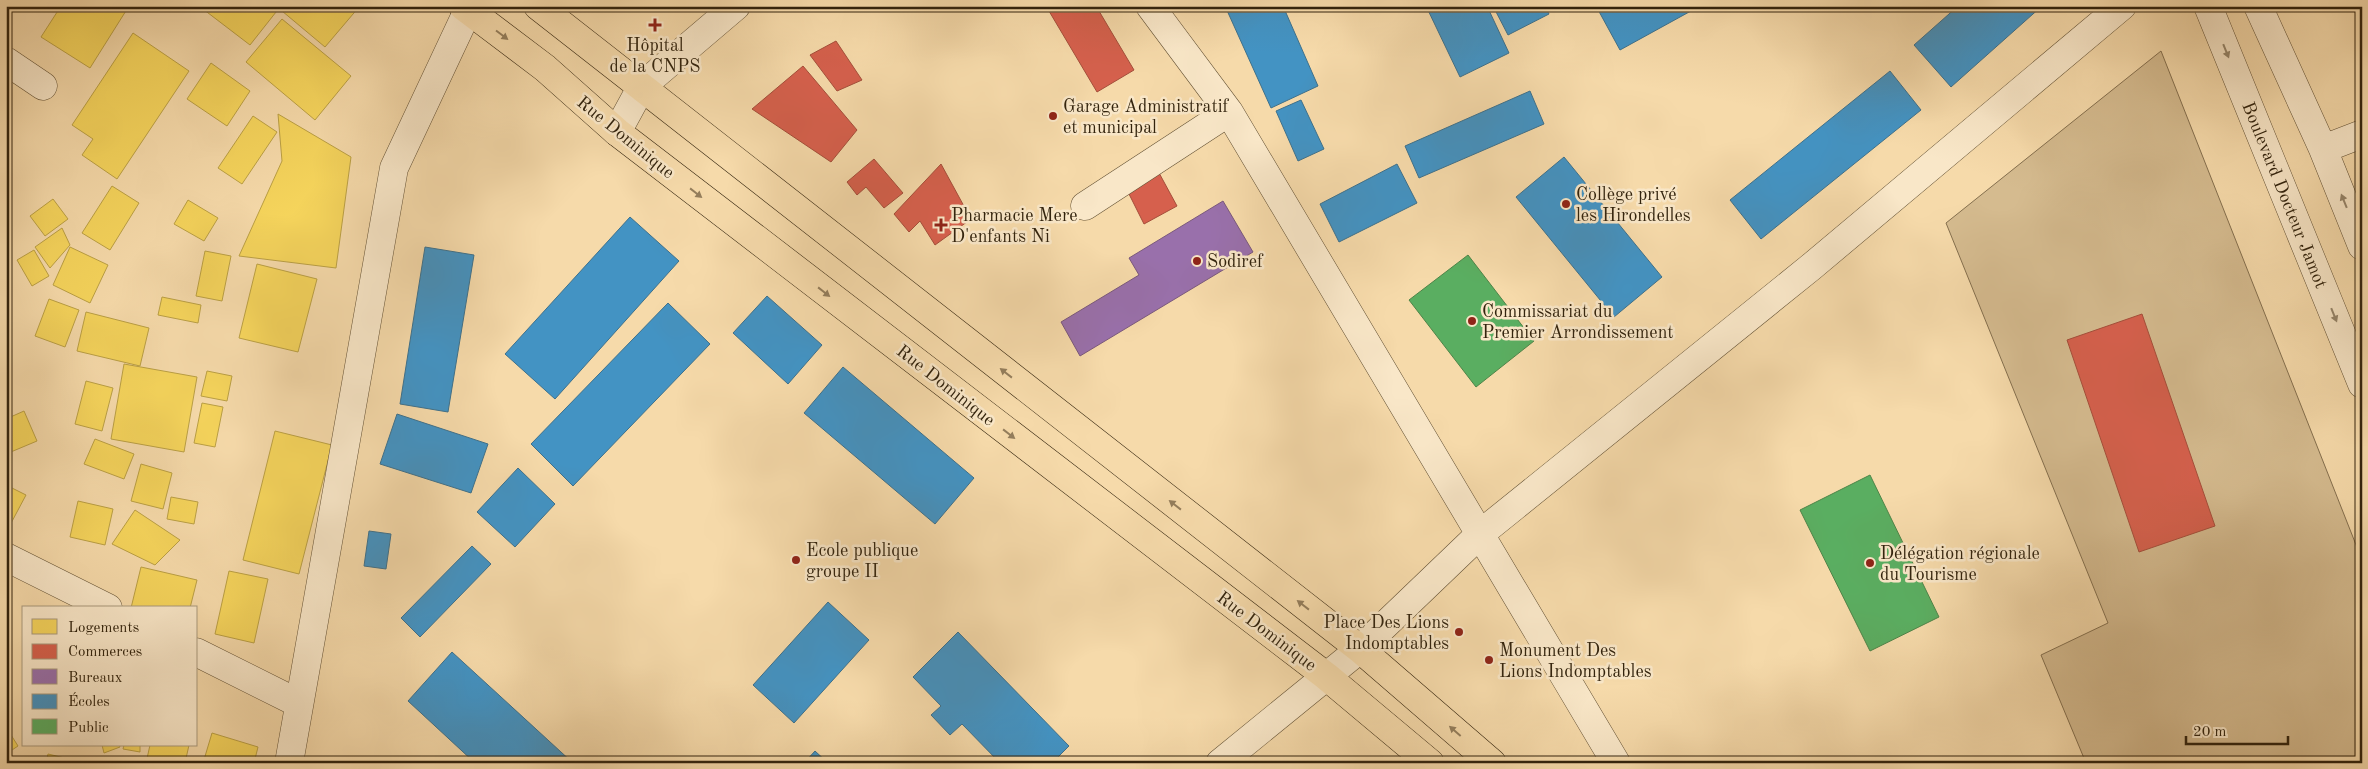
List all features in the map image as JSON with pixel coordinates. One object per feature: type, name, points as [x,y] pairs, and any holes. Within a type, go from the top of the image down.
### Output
[{"type":"main road","points":[[538,6],[1086,437],[1360,649],[1492,763]]},
{"type":"main road","name":"Rue Dominique","points":[[466,7],[545,68],[616,132],[1326,676],[1430,763]]},
{"type":"street","points":[[616,132],[642,86],[736,6]]},
{"type":"street","points":[[1150,6],[1229,112],[1616,763]]},
{"type":"street","points":[[1220,763],[1360,649],[1480,534],[1811,267],[2122,6]]},
{"type":"street","name":"Boulevard Docteur Jamot","points":[[2208,6],[2362,384]]},
{"type":"street","points":[[2258,6],[2323,149],[2362,246]]},
{"type":"street","points":[[289,763],[298,703],[394,168],[466,7]]},
{"type":"street","points":[[6,61],[43,86]]},
{"type":"street","points":[[1086,206],[1229,112]]},
{"type":"street","points":[[2323,149],[2362,134]]},
{"type":"street","points":[[6,557],[104,606]]},
{"type":"street","points":[[198,653],[298,703]]},
{"type":"shaded area","points":[[2161,51],[2362,560],[2362,763],[2086,763],[2041,655],[2108,623],[1946,223]]},
{"type":"building: Logements","points":[[61,6],[129,6],[90,68],[41,37]]},
{"type":"building: Logements","points":[[199,6],[279,6],[280,7],[250,45]]},
{"type":"building: Logements","points":[[286,6],[359,7],[325,47],[282,11]]},
{"type":"building: Logements","points":[[282,19],[351,76],[315,120],[246,62]]},
{"type":"building: Logements","points":[[133,33],[189,71],[117,179],[82,155],[93,139],[72,125]]},
{"type":"building: Logements","points":[[211,63],[250,91],[227,126],[187,99]]},
{"type":"building: Logements","points":[[278,114],[351,157],[336,268],[239,256],[282,161]]},
{"type":"building: Logements","points":[[253,116],[277,132],[242,184],[218,168]]},
{"type":"building: Logements","points":[[112,186],[139,203],[110,250],[82,233]]},
{"type":"building: Logements","points":[[53,199],[68,219],[45,236],[30,216]]},
{"type":"building: Logements","points":[[188,200],[218,218],[204,241],[174,224]]},
{"type":"building: Logements","points":[[62,228],[70,245],[50,268],[35,247]]},
{"type":"building: Logements","points":[[70,247],[108,265],[90,303],[53,285]]},
{"type":"building: Logements","points":[[34,250],[49,276],[32,286],[17,260]]},
{"type":"building: Logements","points":[[205,251],[231,256],[222,301],[196,296]]},
{"type":"building: Logements","points":[[257,264],[317,279],[298,352],[239,338]]},
{"type":"building: Logements","points":[[162,297],[201,305],[198,323],[158,315]]},
{"type":"building: Logements","points":[[49,299],[79,310],[65,347],[35,336]]},
{"type":"building: Logements","points":[[86,312],[149,328],[140,366],[77,351]]},
{"type":"building: Logements","points":[[124,364],[197,377],[184,452],[111,439]]},
{"type":"building: Logements","points":[[207,371],[232,376],[227,401],[201,396]]},
{"type":"building: Logements","points":[[86,381],[113,388],[102,431],[75,424]]},
{"type":"building: Logements","points":[[202,403],[223,407],[215,447],[194,443]]},
{"type":"building: Logements","points":[[24,411],[37,441],[6,454],[6,419]]},
{"type":"building: Logements","points":[[275,431],[332,445],[299,574],[243,560]]},
{"type":"building: Logements","points":[[95,439],[134,454],[124,479],[84,464]]},
{"type":"building: Logements","points":[[141,464],[172,473],[163,509],[131,501]]},
{"type":"building: Logements","points":[[6,485],[26,495],[9,527],[6,526]]},
{"type":"building: Logements","points":[[171,497],[198,502],[194,524],[167,519]]},
{"type":"building: Logements","points":[[78,501],[113,509],[105,545],[70,537]]},
{"type":"building: Logements","points":[[135,510],[180,540],[155,565],[112,544]]},
{"type":"building: Logements","points":[[141,567],[197,580],[190,606],[131,606]]},
{"type":"building: Logements","points":[[229,571],[268,579],[254,643],[215,634]]},
{"type":"building: Logements","points":[[6,727],[18,746],[6,754]]},
{"type":"building: Logements","points":[[212,733],[258,747],[254,763],[203,763]]},
{"type":"building: Logements","points":[[102,746],[120,747],[104,753]]},
{"type":"building: Logements","points":[[124,746],[140,746],[140,752],[123,749]]},
{"type":"building: Logements","points":[[150,746],[189,746],[185,763],[146,763]]},
{"type":"building: Logements","points":[[48,754],[81,762],[81,763],[46,763]]},
{"type":"building: Commerces","points":[[1046,6],[1096,6],[1134,70],[1097,92]]},
{"type":"building: Commerces","points":[[836,41],[862,80],[837,91],[810,55]]},
{"type":"building: Commerces","points":[[803,66],[857,130],[831,162],[752,109]]},
{"type":"building: Commerces","points":[[874,159],[903,193],[884,208],[866,187],[857,195],[847,182]]},
{"type":"building: Commerces","points":[[941,164],[971,219],[935,245],[920,221],[909,232],[894,214]]},
{"type":"building: Commerces","points":[[1158,171],[1177,206],[1144,224],[1126,188]]},
{"type":"building: Commerces","points":[[2142,314],[2215,526],[2139,552],[2067,340]]},
{"type":"building: Bureaux","points":[[1223,201],[1253,252],[1080,356],[1061,322],[1139,275],[1129,258]]},
{"type":"building: Écoles","points":[[1225,6],[1283,6],[1318,86],[1271,108]]},
{"type":"building: Écoles","points":[[1426,6],[1487,6],[1509,53],[1460,77]]},
{"type":"building: Écoles","points":[[1493,6],[1545,6],[1549,14],[1508,35]]},
{"type":"building: Écoles","points":[[1596,6],[1700,6],[1620,50]]},
{"type":"building: Écoles","points":[[1958,6],[2042,6],[1951,87],[1914,45]]},
{"type":"building: Écoles","points":[[1890,71],[1921,110],[1761,239],[1730,200]]},
{"type":"building: Écoles","points":[[1530,91],[1544,124],[1419,178],[1405,146]]},
{"type":"building: Écoles","points":[[1301,100],[1324,149],[1298,161],[1276,111]]},
{"type":"building: Écoles","points":[[1564,157],[1662,277],[1614,317],[1516,197]]},
{"type":"building: Écoles","points":[[1397,164],[1417,203],[1339,242],[1320,204]]},
{"type":"building: Écoles","points":[[630,217],[679,261],[555,399],[505,354]]},
{"type":"building: Écoles","points":[[425,247],[474,255],[448,412],[400,404]]},
{"type":"building: Écoles","points":[[767,296],[822,345],[788,384],[733,333]]},
{"type":"building: Écoles","points":[[668,303],[710,344],[573,486],[531,444]]},
{"type":"building: Écoles","points":[[843,367],[974,478],[935,524],[804,413]]},
{"type":"building: Écoles","points":[[397,414],[488,444],[471,493],[380,464]]},
{"type":"building: Écoles","points":[[518,468],[555,504],[515,547],[477,512]]},
{"type":"building: Écoles","points":[[369,531],[391,534],[386,569],[364,566]]},
{"type":"building: Écoles","points":[[472,546],[491,564],[420,637],[401,618]]},
{"type":"building: Écoles","points":[[828,602],[869,640],[794,723],[753,685]]},
{"type":"building: Écoles","points":[[958,632],[1069,746],[1052,763],[1000,763],[962,724],[950,735],[931,715],[941,706],[913,677]]},
{"type":"building: Écoles","points":[[452,652],[573,763],[475,763],[408,701]]},
{"type":"building: Écoles","points":[[815,751],[828,763],[804,763]]},
{"type":"building: Public","name":"Commissariat du Premier Arrondissement","points":[[1468,255],[1534,341],[1476,387],[1409,300]]},
{"type":"building: Public","name":"Délégation régionale du Tourisme","points":[[1870,475],[1939,617],[1870,651],[1800,510]]},
{"type":"place","name":"Hôpital de la CNPS","points":[[655,25]]},
{"type":"place","name":"Garage Administratif et municipal","points":[[1053,116]]},
{"type":"place","name":"Collège privé les Hirondelles","points":[[1566,204]]},
{"type":"place","name":"Pharmacie Mere D'enfants Ni","points":[[941,225]]},
{"type":"place","name":"Sodiref","points":[[1197,261]]},
{"type":"place","name":"Commissariat du Premier Arrondissement","points":[[1472,321]]},
{"type":"place","name":"Ecole publique groupe II","points":[[796,560]]},
{"type":"place","name":"Délégation régionale du Tourisme","points":[[1870,563]]},
{"type":"place","name":"Place Des Lions Indomptables","points":[[1459,632]]},
{"type":"place","name":"Monument Des Lions Indomptables","points":[[1489,660]]}]
